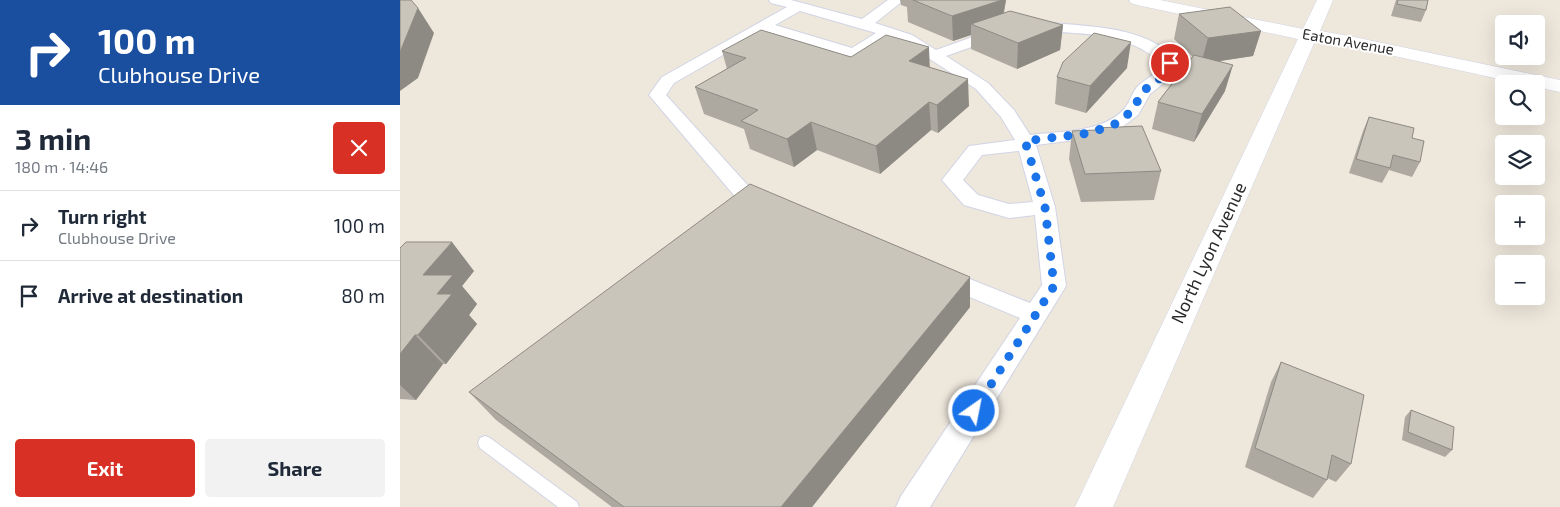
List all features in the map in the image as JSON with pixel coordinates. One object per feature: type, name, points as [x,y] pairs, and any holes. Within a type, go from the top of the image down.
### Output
[{"type":"street","points":[[776,0],[889,31],[907,38],[982,86],[1008,114],[1026,143],[1045,207],[1054,286],[912,507]]},
{"type":"street","points":[[864,24],[897,0]]},
{"type":"street","name":"North Lyon Avenue","points":[[1094,507],[1325,0]]},
{"type":"street","name":"Eaton Avenue","points":[[1148,1],[1560,86]]},
{"type":"street","points":[[781,210],[745,195],[657,95],[668,80],[799,6]]},
{"type":"street","points":[[763,26],[854,52],[889,31]]},
{"type":"street","points":[[935,55],[995,33],[1024,27],[1057,27],[1098,32],[1130,39],[1155,50],[1170,63],[1163,76],[1143,91],[1132,111],[1115,124],[1090,133],[976,150],[952,180],[972,200],[1009,211],[1045,207]]},
{"type":"street","points":[[927,270],[1036,315]]},
{"type":"lane","points":[[485,443],[571,507]]},
{"type":"building","points":[[400,0],[411,0],[418,8],[400,52]]},
{"type":"building","points":[[913,0],[1002,0],[952,16]]},
{"type":"building","points":[[1398,0],[1428,0],[1426,10],[1397,4]]},
{"type":"building","points":[[1230,7],[1261,31],[1208,38],[1179,14]]},
{"type":"building","points":[[1010,11],[1063,25],[1018,43],[971,24]]},
{"type":"building","points":[[761,30],[851,57],[886,35],[929,47],[909,61],[968,79],[937,105],[929,102],[876,146],[811,122],[787,139],[741,121],[758,110],[695,87],[746,58],[722,51]]},
{"type":"building","points":[[1094,33],[1131,42],[1090,86],[1057,77],[1063,62]]},
{"type":"building","points":[[1194,55],[1233,65],[1202,114],[1158,102]]},
{"type":"building","points":[[1369,117],[1414,128],[1412,138],[1424,141],[1420,162],[1393,155],[1390,168],[1356,159]]},
{"type":"building","points":[[1142,126],[1161,171],[1085,174],[1072,131]]},
{"type":"building","points":[[750,184],[970,277],[781,507],[624,507],[469,392]]},
{"type":"building","points":[[406,242],[452,242],[423,275],[453,275],[437,294],[452,294],[400,354],[400,248]]},
{"type":"building","points":[[1281,362],[1364,395],[1351,464],[1332,455],[1327,480],[1255,448]]},
{"type":"building","points":[[1411,410],[1454,427],[1452,450],[1408,432]]},
{"type":"route","points":[[974,411],[1054,286],[1045,207],[1025,141],[1090,133],[1115,124],[1132,111],[1143,91],[1163,76],[1170,63]]}]
